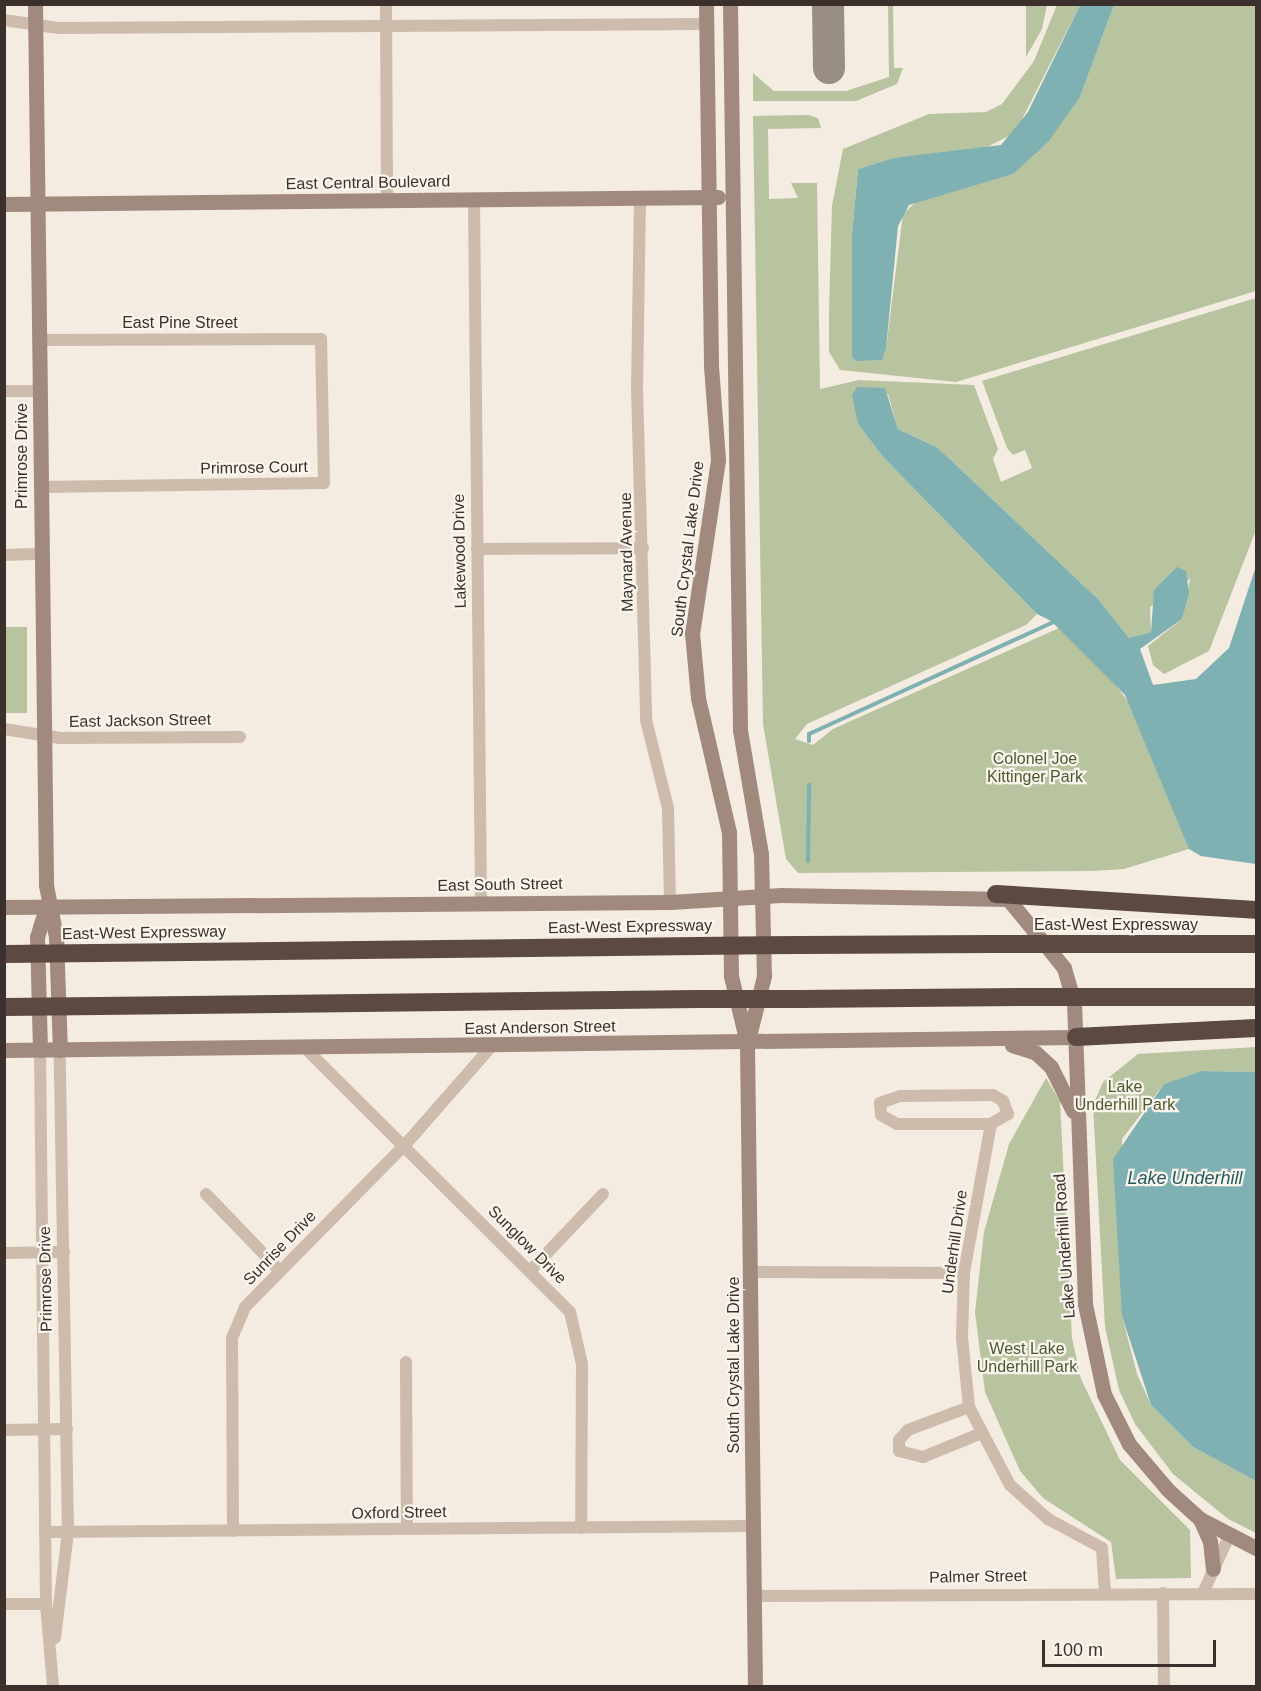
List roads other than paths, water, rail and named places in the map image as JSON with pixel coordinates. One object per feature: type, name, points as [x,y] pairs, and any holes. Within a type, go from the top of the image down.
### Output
[{"type":"highway","points":[[996,894],[1257,910]]},
{"type":"highway","name":"East-West Expressway","points":[[4,954],[800,945],[1257,944]]},
{"type":"highway","points":[[4,1007],[698,999],[1257,997]]},
{"type":"highway","points":[[1076,1037],[1257,1028]]},
{"type":"main road","name":"Primrose Drive","points":[[35,4],[46,907],[37,937],[40,1050]]},
{"type":"main road","name":"South Crystal Lake Drive","points":[[706,4],[709,198],[718,460],[692,633],[700,708],[729,832],[731,976],[747,1043],[752,1272],[755,1686]]},
{"type":"main road","name":"South Crystal Lake Drive","points":[[730,4],[740,730],[759,840],[764,976],[747,1043]]},
{"type":"main road","name":"East Central Boulevard","points":[[4,204],[732,197]]},
{"type":"main road","name":"East South Street","points":[[4,907],[670,902],[730,900],[762,896],[996,894]]},
{"type":"main road","name":"Lake Underhill Road","points":[[996,894],[1016,904],[1064,968],[1076,1037],[1076,1123],[1087,1321],[1098,1377],[1129,1444],[1200,1519],[1229,1536],[1257,1548]]},
{"type":"main road","name":"Primrose Drive","points":[[46,907],[56,937],[60,1050]]},
{"type":"main road","name":"East Anderson Street","points":[[4,1050],[996,1041],[1076,1037]]},
{"type":"main road","name":"Lake Underhill Road","points":[[996,1041],[1041,1057],[1068,1093],[1076,1123]]},
{"type":"main road","points":[[1200,1519],[1210,1541],[1213,1569]]},
{"type":"street","points":[[386,4],[387,201]]},
{"type":"street","points":[[4,20],[36,24],[386,27],[707,24]]},
{"type":"street","name":"Lakewood Drive","points":[[474,199],[481,904]]},
{"type":"street","name":"Maynard Avenue","points":[[640,199],[637,389],[646,720],[668,808],[670,902]]},
{"type":"street","name":"East Pine Street","points":[[39,340],[321,339]]},
{"type":"street","name":"Primrose Court","points":[[40,487],[324,483],[321,339]]},
{"type":"street","points":[[4,391],[39,391]]},
{"type":"street","points":[[477,549],[643,548]]},
{"type":"street","points":[[4,555],[41,554]]},
{"type":"street","name":"East Jackson Street","points":[[4,729],[44,734],[240,736]]},
{"type":"street","name":"Sunrise Drive","points":[[233,1531],[232,1338],[245,1307],[404,1146],[491,1047]]},
{"type":"street","name":"Sunglow Drive","points":[[305,1048],[570,1312],[579,1338],[581,1528]]},
{"type":"street","name":"Primrose Drive","points":[[40,1050],[46,1604],[52,1652],[53,1686]]},
{"type":"street","name":"Primrose Drive","points":[[52,1652],[68,1532],[60,1050]]},
{"type":"street","name":"Underhill Drive","points":[[992,1124],[897,1124],[881,1115],[880,1103],[900,1096],[993,1095],[1003,1101],[1008,1114],[992,1124],[964,1272],[962,1337],[969,1407],[979,1434],[1010,1485],[1048,1519],[1102,1548],[1105,1593]]},
{"type":"street","points":[[206,1194],[280,1271]]},
{"type":"street","points":[[530,1271],[603,1194]]},
{"type":"street","points":[[4,1253],[64,1252]]},
{"type":"street","points":[[752,1272],[964,1272]]},
{"type":"street","points":[[406,1362],[406,1529]]},
{"type":"street","points":[[969,1407],[908,1430],[898,1440],[899,1451],[923,1457],[979,1434]]},
{"type":"street","points":[[4,1430],[67,1430]]},
{"type":"street","name":"Oxford Street","points":[[45,1532],[753,1526]]},
{"type":"street","points":[[1203,1593],[1229,1536]]},
{"type":"street","points":[[1163,1593],[1164,1686]]},
{"type":"street","name":"Palmer Street","points":[[754,1596],[1257,1594]]},
{"type":"street","points":[[4,1604],[46,1604]]},
{"type":"water","points":[[1080,5],[1114,5],[1080,97],[1048,142],[1013,174],[909,205],[898,226],[886,348],[882,360],[856,361],[852,357],[852,234],[858,169],[893,158],[1001,145],[1028,112]]},
{"type":"water","points":[[857,387],[885,388],[898,429],[938,448],[1099,600],[1129,638],[1151,632],[1154,590],[1177,567],[1186,571],[1189,593],[1182,619],[1140,649],[1153,685],[1196,679],[1229,648],[1256,566],[1256,864],[1201,856],[1189,849],[1125,695],[1051,621],[1037,614],[883,457],[858,424],[852,395]]},
{"type":"water","name":"Lake Underhill","points":[[1201,1071],[1256,1072],[1256,1481],[1193,1447],[1151,1405],[1122,1316],[1113,1159],[1164,1084]]},
{"type":"waterway","points":[[809,741],[809,734],[1056,621]]},
{"type":"waterway","points":[[808,861],[809,785]]},
{"type":"park label","name":"Colonel Joe Kittinger Park","points":[[1035,768]]},
{"type":"park label","name":"Lake Underhill Park","points":[[1125,1096]]},
{"type":"park label","name":"West Lake Underhill Park","points":[[1027,1358]]}]
